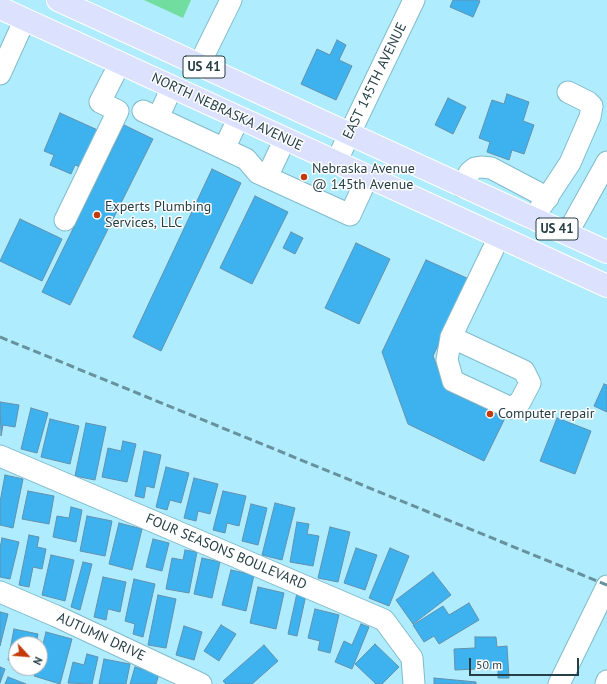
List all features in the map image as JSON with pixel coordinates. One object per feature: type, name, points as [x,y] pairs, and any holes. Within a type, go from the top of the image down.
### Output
[{"type":"main road","name":"US 41","points":[[58,0],[607,252]]},
{"type":"main road","name":"NORTH NEBRASKA AVENUE","points":[[0,8],[607,286]]},
{"type":"street","points":[[199,65],[231,0]]},
{"type":"street","name":"EAST 145TH AVENUE","points":[[336,162],[414,0]]},
{"type":"street","points":[[0,74],[25,19]]},
{"type":"street","points":[[65,220],[118,111],[100,102],[120,62]]},
{"type":"street","points":[[172,87],[151,114],[246,159],[258,173],[350,215],[368,176]]},
{"type":"street","points":[[533,219],[570,163],[590,117],[592,106],[588,102],[568,92]]},
{"type":"street","points":[[224,149],[239,118]]},
{"type":"street","points":[[267,177],[285,139]]},
{"type":"street","points":[[568,234],[607,162]]},
{"type":"street","points":[[461,186],[470,172],[475,168],[491,168],[548,198]]},
{"type":"street","points":[[451,337],[499,237]]},
{"type":"street","name":"FOUR SEASONS BOULEVARD","points":[[0,456],[384,620],[412,658],[414,684]]},
{"type":"street","name":"AUTUMN DRIVE","points":[[0,592],[56,616],[202,684]]},
{"type":"street","points":[[559,684],[605,596]]},
{"type":"shaded area","points":[[144,0],[191,0],[183,18]]},
{"type":"building","points":[[453,0],[480,1],[473,17],[450,7]]},
{"type":"building","points":[[337,40],[346,45],[339,60],[352,66],[336,100],[301,84],[317,49],[330,55]]},
{"type":"building","points":[[507,94],[529,102],[523,121],[534,125],[524,154],[512,150],[509,160],[487,152],[490,142],[479,138],[492,100],[504,104]]},
{"type":"building","points":[[448,98],[466,107],[453,134],[435,125]]},
{"type":"building","points":[[60,113],[102,132],[85,169],[75,165],[71,174],[50,165],[54,155],[44,151]]},
{"type":"building","name":"Experts Plumbing Services, LLC","points":[[124,125],[153,139],[70,305],[42,292]]},
{"type":"building","points":[[212,169],[241,183],[161,351],[133,337]]},
{"type":"building","points":[[255,196],[288,212],[252,284],[220,268]]},
{"type":"building","points":[[20,219],[62,239],[42,281],[0,261]]},
{"type":"building","points":[[291,232],[303,238],[295,254],[283,248]]},
{"type":"building","points":[[356,243],[390,259],[359,324],[325,308]]},
{"type":"building","points":[[426,260],[469,279],[433,356],[446,390],[505,418],[484,461],[408,424],[382,352]]},
{"type":"building","points":[[604,384],[607,385],[607,412],[594,406]]},
{"type":"building","points":[[0,402],[19,405],[15,427],[3,425],[1,436]]},
{"type":"building","points":[[31,408],[48,413],[37,453],[21,449]]},
{"type":"building","points":[[557,418],[591,431],[575,474],[540,461]]},
{"type":"building","points":[[50,419],[79,426],[70,464],[41,457]]},
{"type":"building","points":[[86,423],[106,427],[95,480],[75,476]]},
{"type":"building","points":[[123,441],[136,444],[127,482],[102,477],[108,448],[121,451]]},
{"type":"building","points":[[144,451],[161,455],[154,488],[146,486],[144,498],[135,496]]},
{"type":"building","points":[[166,467],[189,473],[181,503],[170,500],[167,510],[156,507]]},
{"type":"building","points":[[5,475],[23,479],[13,528],[0,525],[0,502]]},
{"type":"building","points":[[194,478],[218,484],[210,514],[198,511],[196,521],[184,518]]},
{"type":"building","points":[[28,491],[54,496],[49,524],[22,519]]},
{"type":"building","points":[[223,491],[246,496],[239,526],[227,523],[225,533],[213,530]]},
{"type":"building","points":[[275,503],[295,508],[282,560],[262,555]]},
{"type":"building","points":[[251,504],[267,508],[258,545],[242,541]]},
{"type":"building","points":[[71,507],[82,510],[76,542],[53,537],[57,516],[69,518]]},
{"type":"building","points":[[87,516],[112,521],[105,556],[80,551]]},
{"type":"building","points":[[297,522],[309,524],[307,534],[319,536],[313,566],[290,562]]},
{"type":"building","points":[[119,523],[142,529],[132,570],[109,564]]},
{"type":"building","points":[[330,527],[350,532],[338,582],[318,578]]},
{"type":"building","points":[[29,535],[39,537],[37,547],[46,549],[42,569],[33,567],[29,587],[19,585]]},
{"type":"building","points":[[2,538],[19,542],[10,579],[0,577],[0,548]]},
{"type":"building","points":[[153,539],[169,543],[162,571],[146,567]]},
{"type":"building","points":[[356,548],[377,555],[365,590],[344,583]]},
{"type":"building","points":[[390,548],[409,556],[389,606],[369,598]]},
{"type":"building","points":[[185,550],[197,552],[189,593],[166,589],[172,558],[183,560]]},
{"type":"building","points":[[51,555],[74,560],[65,601],[42,595]]},
{"type":"building","points":[[202,558],[220,562],[212,598],[194,594]]},
{"type":"building","points":[[83,562],[92,564],[80,610],[71,607]]},
{"type":"building","points":[[231,570],[254,575],[246,611],[222,605]]},
{"type":"building","points":[[433,572],[451,595],[413,624],[396,600]]},
{"type":"building","points":[[103,577],[126,582],[120,612],[108,609],[106,620],[94,617]]},
{"type":"building","points":[[134,579],[155,584],[143,637],[133,634],[135,624],[125,621]]},
{"type":"building","points":[[258,587],[284,593],[276,629],[250,623]]},
{"type":"building","points":[[297,593],[306,595],[297,636],[288,634]]},
{"type":"building","points":[[158,595],[176,599],[166,648],[148,645]]},
{"type":"building","points":[[469,603],[479,620],[439,644],[434,636],[424,642],[413,625],[443,606],[449,615]]},
{"type":"building","points":[[315,609],[339,615],[330,653],[318,650],[320,641],[308,638]]},
{"type":"building","points":[[0,612],[8,614],[0,646]]},
{"type":"building","points":[[361,624],[369,627],[352,669],[335,662],[344,641],[352,645]]},
{"type":"building","points":[[221,625],[236,634],[219,661],[204,651]]},
{"type":"building","points":[[184,626],[202,632],[194,660],[176,655]]},
{"type":"building","points":[[14,629],[38,634],[38,636],[13,636]]},
{"type":"building","points":[[46,632],[72,639],[60,684],[34,676],[48,676],[48,636],[45,636]]},
{"type":"building","points":[[475,637],[496,637],[497,647],[507,646],[509,678],[498,678],[498,668],[455,670],[454,649],[475,648]]},
{"type":"building","points":[[375,644],[399,667],[382,684],[376,684],[355,664]]},
{"type":"building","points":[[264,645],[278,661],[252,684],[226,684],[223,681]]},
{"type":"building","points":[[87,654],[98,657],[92,684],[68,683],[73,662],[84,665]]},
{"type":"building","points":[[104,659],[130,664],[126,684],[99,684]]},
{"type":"building","points":[[0,667],[5,669],[0,683]]},
{"type":"building","points":[[135,667],[159,674],[156,684],[130,684]]},
{"type":"building","points":[[8,677],[26,684],[5,684]]},
{"type":"building","points":[[434,678],[476,682],[476,684],[434,684]]},
{"type":"railway","points":[[0,337],[607,585]]},
{"type":"place","name":"Nebraska Avenue @ 145th Avenue","points":[[304,177]]},
{"type":"place","name":"Experts Plumbing Services, LLC","points":[[97,215]]},
{"type":"place","name":"Computer repair","points":[[490,414]]}]
